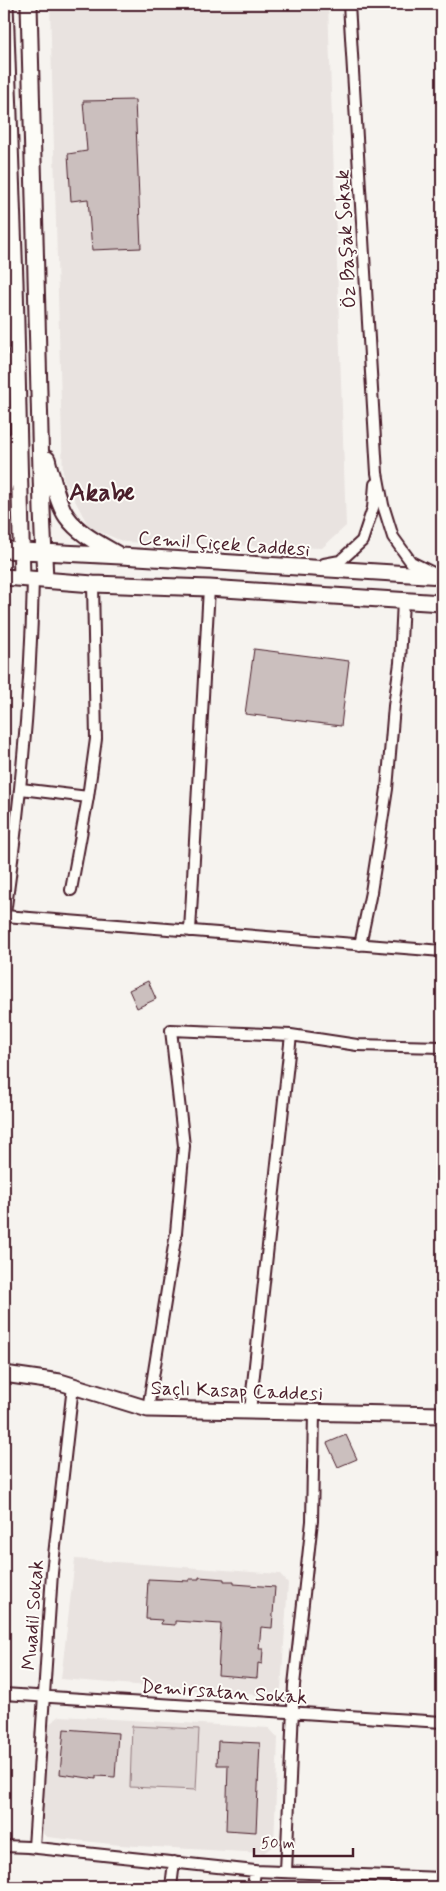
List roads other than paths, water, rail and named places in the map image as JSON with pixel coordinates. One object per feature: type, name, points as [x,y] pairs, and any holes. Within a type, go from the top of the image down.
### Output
[{"type":"street","points":[[5,4],[22,551],[34,579]]},
{"type":"street","points":[[29,4],[43,551],[34,579],[32,651],[21,788],[4,919],[190,931],[442,951]]},
{"type":"street","name":"Öz Başak Sokak","points":[[349,4],[377,473]]},
{"type":"street","points":[[4,489],[19,414]]},
{"type":"street","points":[[40,430],[52,481],[67,517],[86,536],[120,556]]},
{"type":"street","points":[[303,569],[340,561],[362,541],[372,508],[377,473]]},
{"type":"street","points":[[377,473],[383,505],[393,537],[410,562],[441,576]]},
{"type":"street","name":"Cemil Çiçek Caddesi","points":[[4,550],[441,576]]},
{"type":"street","points":[[4,577],[93,584],[209,588],[442,602]]},
{"type":"street","points":[[71,890],[88,797],[96,739],[93,584]]},
{"type":"street","points":[[190,931],[209,588]]},
{"type":"street","points":[[360,945],[371,892],[387,788],[394,706],[400,664],[402,600]]},
{"type":"street","points":[[21,788],[88,797]]},
{"type":"street","points":[[148,1408],[176,1233],[184,1146],[171,1030],[292,1035],[357,1044],[442,1048]]},
{"type":"street","points":[[250,1411],[292,1035]]},
{"type":"street","name":"Saçlı Kasap Caddesi","points":[[4,1374],[60,1382],[148,1408],[442,1415]]},
{"type":"street","name":"Muadil Sokak","points":[[34,1847],[52,1573],[73,1386]]},
{"type":"street","points":[[286,1872],[294,1685],[312,1521],[314,1413]]},
{"type":"street","name":"Demirsatan Sokak","points":[[4,1694],[293,1714],[442,1722]]},
{"type":"street","points":[[4,1846],[34,1847],[255,1871],[442,1878]]},
{"type":"street","points":[[171,1887],[174,1862]]},
{"type":"street","points":[[253,1887],[255,1871]]},
{"type":"district","name":"Akabe","points":[[102,491]]}]
